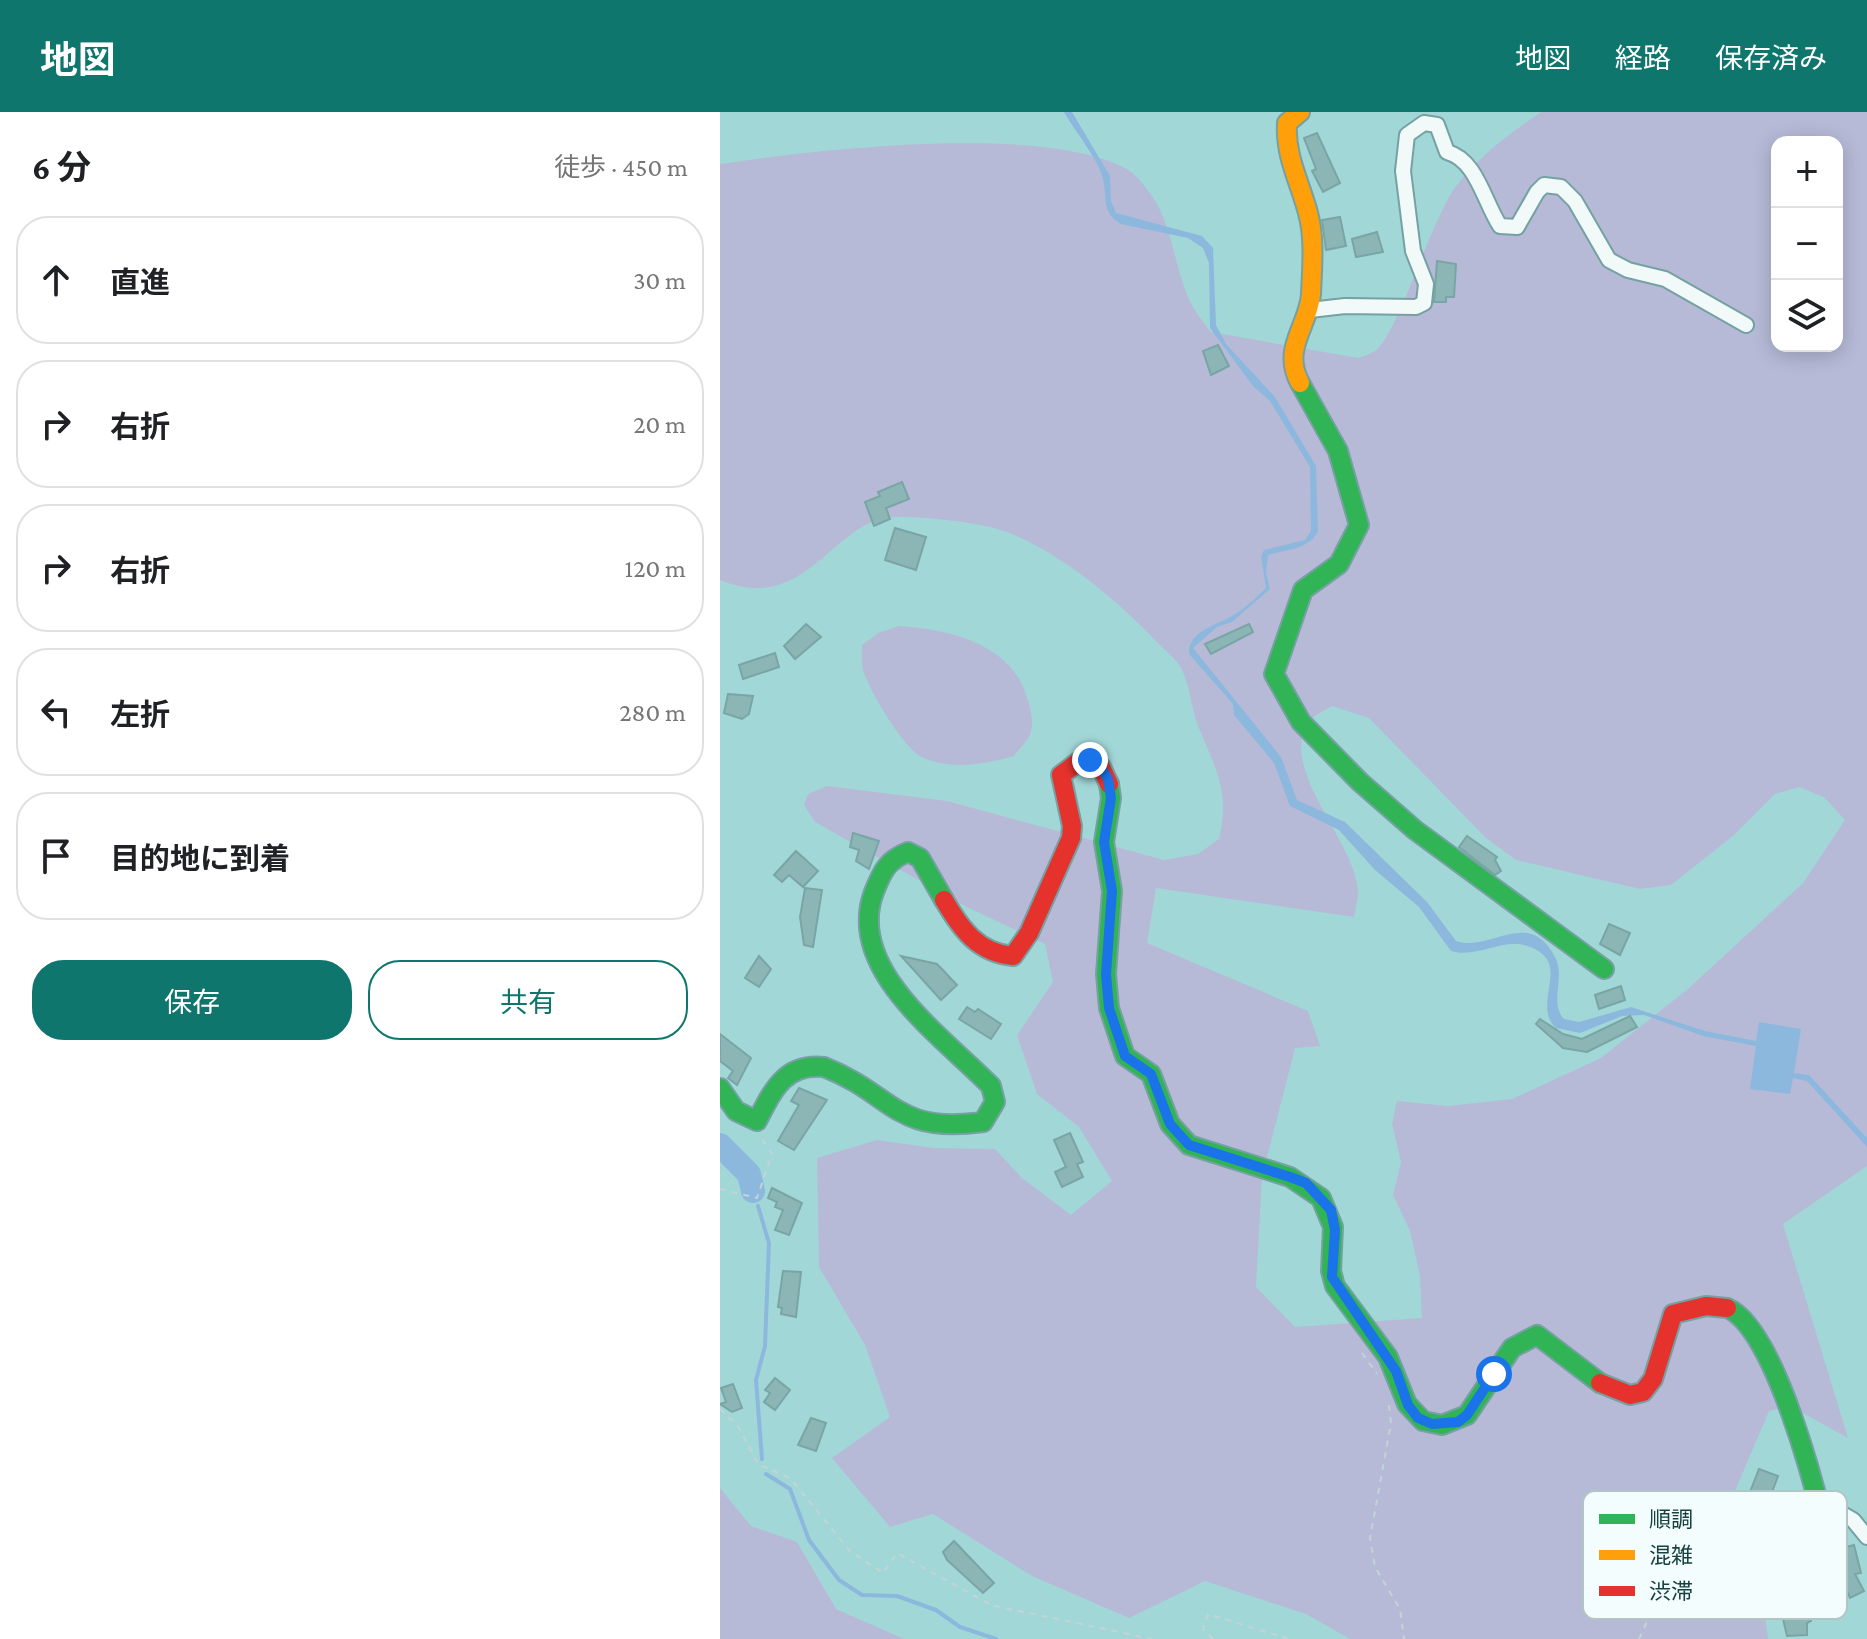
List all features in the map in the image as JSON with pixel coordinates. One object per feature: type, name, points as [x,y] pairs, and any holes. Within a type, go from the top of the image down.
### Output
[{"type":"street","points":[[1300,112],[1287,123],[1286,139],[1293,174],[1309,215],[1312,255],[1310,310],[1296,333],[1294,372],[1338,451],[1359,525],[1339,564],[1303,590],[1274,674],[1301,722],[1360,782],[1415,830],[1555,936],[1604,969]]},
{"type":"street","points":[[1310,310],[1345,306],[1416,307],[1424,303],[1426,284],[1413,251],[1403,157],[1407,135],[1424,123],[1437,125],[1447,152],[1457,155],[1472,170],[1486,206],[1500,226],[1517,227],[1544,185],[1561,187],[1575,201],[1609,260],[1628,270],[1665,279],[1746,325]]},
{"type":"street","points":[[720,1088],[736,1111],[751,1121],[757,1121],[793,1070],[810,1067],[835,1072],[861,1085],[898,1114],[918,1123],[983,1122],[990,1115],[995,1102],[991,1086],[885,979],[869,939],[866,918],[870,904],[883,870],[893,858],[908,852],[920,858],[972,939],[991,953],[1013,956],[1035,920],[1071,838],[1072,826],[1061,775],[1078,762],[1090,760],[1101,767],[1108,779],[1111,798],[1104,842],[1112,891],[1106,974],[1109,1008],[1125,1056],[1151,1074],[1170,1124],[1189,1145],[1306,1183],[1322,1196],[1331,1210],[1335,1230],[1332,1277],[1396,1371],[1408,1405],[1418,1418],[1432,1424],[1458,1422],[1467,1415],[1512,1348],[1537,1335],[1602,1386],[1626,1396],[1642,1392],[1652,1383],[1667,1323],[1673,1314],[1707,1306],[1726,1308],[1739,1313],[1766,1358],[1784,1396],[1817,1491]]},
{"type":"street","points":[[1847,1517],[1867,1537]]},
{"type":"path","points":[[720,1189],[757,1198],[772,1154],[751,1121]]},
{"type":"path","points":[[1360,1350],[1378,1376]]},
{"type":"path","points":[[1388,1400],[1391,1423],[1370,1538],[1375,1567],[1400,1609],[1404,1639]]},
{"type":"path","points":[[720,1409],[738,1426],[758,1464],[790,1478],[850,1551],[883,1573],[897,1553],[991,1605],[1152,1639]]},
{"type":"path","points":[[1213,1639],[1203,1629],[1208,1614],[1289,1639]]},
{"type":"path","points":[[1639,1639],[1648,1619]]},
{"type":"shaded area","points":[[1064,112],[1072,112],[1110,176],[1111,201],[1116,213],[1202,236],[1213,248],[1216,325],[1226,344],[1275,397],[1316,466],[1318,532],[1302,546],[1268,555],[1266,573],[1270,589],[1232,622],[1217,627],[1193,648],[1281,757],[1297,800],[1345,822],[1427,902],[1456,941],[1469,943],[1522,933],[1534,935],[1546,943],[1558,966],[1557,998],[1564,1019],[1579,1022],[1631,1007],[1705,1031],[1756,1041],[1759,1022],[1801,1029],[1794,1073],[1809,1075],[1867,1138],[1867,1147],[1807,1081],[1793,1078],[1790,1094],[1750,1089],[1756,1046],[1703,1036],[1644,1015],[1622,1016],[1580,1033],[1556,1028],[1547,1010],[1550,969],[1548,960],[1541,953],[1518,944],[1474,952],[1451,951],[1419,907],[1375,870],[1339,830],[1290,806],[1274,763],[1234,715],[1233,704],[1189,654],[1197,635],[1240,611],[1266,588],[1261,556],[1264,550],[1305,540],[1311,531],[1310,467],[1270,401],[1253,386],[1210,328],[1209,263],[1203,248],[1188,238],[1121,224],[1114,219],[1107,209],[1101,171]]},
{"type":"shaded area","points":[[1541,112],[1867,112],[1867,1166],[1783,1224],[1848,1438],[1790,1406],[1769,1411],[1735,1491],[1583,1491],[1583,1619],[1766,1619],[1768,1639],[1350,1639],[1306,1614],[1205,1581],[1129,1618],[1032,1576],[933,1514],[890,1527],[832,1458],[890,1417],[865,1345],[819,1267],[817,1158],[877,1140],[933,1148],[995,1149],[1022,1178],[1071,1215],[1112,1181],[1079,1127],[1037,1094],[1017,1035],[1053,982],[1045,944],[963,905],[815,822],[804,805],[808,794],[827,786],[947,801],[1164,860],[1198,854],[1219,839],[1222,792],[1181,667],[1128,613],[1071,567],[1007,532],[951,520],[893,517],[871,522],[797,577],[775,586],[750,588],[720,580],[720,164],[812,152],[930,144],[1046,147],[1094,156],[1130,171],[1155,201],[1168,230],[1186,293],[1211,332],[1358,358],[1375,351],[1384,341],[1447,201],[1466,174],[1486,154]],"holes":[[[1332,706],[1369,718],[1486,838],[1516,860],[1640,889],[1671,885],[1733,836],[1775,794],[1799,787],[1824,797],[1845,820],[1803,883],[1689,988],[1601,1058],[1512,1099],[1448,1106],[1397,1101],[1392,1124],[1401,1162],[1393,1195],[1410,1231],[1420,1276],[1422,1318],[1295,1327],[1256,1287],[1262,1177],[1295,1048],[1320,1046],[1308,1011],[1147,943],[1156,888],[1354,917],[1358,893],[1354,873],[1309,782],[1302,759],[1302,738],[1311,719]]]},
{"type":"shaded area","points":[[899,626],[956,635],[991,651],[1006,663],[1018,677],[1032,717],[1030,734],[1014,756],[980,764],[945,764],[922,757],[906,742],[872,691],[862,661],[862,645],[878,633]]},
{"type":"shaded area","points":[[720,1488],[751,1526],[797,1542],[836,1609],[904,1639],[720,1639]]},
{"type":"building","points":[[1317,133],[1340,183],[1323,192],[1312,171],[1316,169],[1304,138]]},
{"type":"building","points":[[1340,217],[1346,246],[1326,250],[1322,220]]},
{"type":"building","points":[[1377,232],[1383,252],[1356,257],[1352,239]]},
{"type":"building","points":[[1437,261],[1456,264],[1454,297],[1446,297],[1446,302],[1434,302]]},
{"type":"building","points":[[1218,345],[1229,366],[1211,375],[1203,351]]},
{"type":"building","points":[[902,482],[909,499],[886,508],[890,519],[874,526],[865,502],[880,496],[878,492]]},
{"type":"building","points":[[895,528],[926,537],[916,570],[885,560]]},
{"type":"building","points":[[806,624],[821,637],[795,659],[784,646]]},
{"type":"building","points":[[1249,624],[1253,632],[1211,654],[1205,644]]},
{"type":"building","points":[[775,653],[779,667],[743,679],[739,665]]},
{"type":"building","points":[[728,694],[753,696],[749,714],[742,719],[724,713]]},
{"type":"building","points":[[853,833],[879,841],[869,869],[856,861],[859,850],[850,847]]},
{"type":"building","points":[[1467,836],[1497,857],[1495,860],[1501,871],[1495,875],[1459,847]]},
{"type":"building","points":[[796,851],[818,871],[803,887],[789,875],[782,882],[774,875]]},
{"type":"building","points":[[805,888],[822,890],[813,947],[804,945],[800,917]]},
{"type":"building","points":[[1609,924],[1630,933],[1620,955],[1600,944]]},
{"type":"building","points":[[759,956],[771,969],[759,987],[745,978]]},
{"type":"building","points":[[901,956],[937,964],[957,985],[941,1000]]},
{"type":"building","points":[[1621,986],[1625,1000],[1599,1009],[1595,995]]},
{"type":"building","points":[[967,1007],[975,1012],[978,1009],[1001,1024],[991,1039],[959,1019]]},
{"type":"building","points":[[1630,1016],[1637,1027],[1587,1052],[1563,1048],[1536,1024],[1540,1019],[1563,1034],[1582,1039]]},
{"type":"building","points":[[720,1034],[751,1058],[737,1085],[728,1078],[733,1071],[720,1061]]},
{"type":"building","points":[[799,1088],[827,1100],[794,1150],[778,1141],[799,1105],[791,1101]]},
{"type":"building","points":[[1070,1133],[1083,1162],[1077,1164],[1083,1177],[1062,1187],[1055,1172],[1066,1167],[1054,1140]]},
{"type":"building","points":[[772,1188],[802,1203],[789,1235],[775,1230],[783,1210],[775,1207],[777,1202],[768,1198]]},
{"type":"building","points":[[783,1271],[801,1272],[796,1317],[781,1314],[782,1308],[778,1307]]},
{"type":"building","points":[[775,1378],[790,1390],[775,1410],[764,1402],[770,1393],[765,1390]]},
{"type":"building","points":[[733,1384],[742,1408],[732,1412],[720,1404],[726,1402],[721,1388]]},
{"type":"building","points":[[811,1418],[826,1423],[816,1451],[798,1445]]},
{"type":"building","points":[[1759,1469],[1778,1476],[1772,1491],[1750,1491]]},
{"type":"building","points":[[954,1541],[994,1583],[983,1593],[947,1560],[943,1552]]},
{"type":"building","points":[[1854,1545],[1861,1573],[1855,1574],[1864,1591],[1850,1598],[1847,1591],[1847,1547]]},
{"type":"building","points":[[1783,1619],[1810,1619],[1807,1623],[1807,1635],[1787,1636]]},
{"type":"waterway","points":[[720,1145],[749,1174],[753,1191]]},
{"type":"waterway","points":[[758,1206],[769,1243],[765,1346],[756,1380],[762,1459]]},
{"type":"waterway","points":[[766,1474],[790,1489],[809,1540],[839,1580],[862,1595],[897,1596],[936,1610],[960,1627],[996,1639]]},
{"type":"traffic: fast","points":[[1300,383],[1338,451],[1359,525],[1339,564],[1303,590],[1274,674],[1301,722],[1360,782],[1415,830],[1604,969]]},
{"type":"traffic: fast","points":[[1109,784],[1111,798],[1104,842],[1112,891],[1106,974],[1109,1008],[1125,1056],[1151,1074],[1170,1124],[1189,1145],[1290,1177],[1321,1198],[1333,1227],[1331,1271],[1335,1286],[1388,1357],[1407,1404],[1423,1421],[1442,1425],[1467,1415],[1512,1348],[1537,1335],[1600,1383]]},
{"type":"traffic: fast","points":[[720,1088],[736,1111],[757,1121],[775,1089],[790,1074],[799,1069],[824,1067],[912,1117],[953,1124],[983,1122],[995,1102],[991,1086],[903,999],[885,974],[873,948],[869,920],[874,892],[883,873],[895,859],[908,852],[920,858],[944,900]]},
{"type":"traffic: fast","points":[[1727,1308],[1744,1321],[1761,1345],[1776,1376],[1815,1491]]},
{"type":"traffic: slow","points":[[1300,112],[1287,123],[1287,135],[1308,213],[1312,243],[1311,294],[1293,359],[1300,383]]},
{"type":"traffic: jam","points":[[944,900],[957,921],[980,945],[1013,956],[1029,933],[1071,838],[1072,826],[1061,775],[1078,762],[1090,760],[1101,767],[1109,784]]},
{"type":"traffic: jam","points":[[1600,1383],[1630,1395],[1643,1392],[1653,1379],[1673,1314],[1706,1306],[1727,1308]]},
{"type":"route","points":[[1090,760],[1101,767],[1108,779],[1111,798],[1104,842],[1112,891],[1106,974],[1109,1008],[1125,1056],[1151,1074],[1170,1124],[1189,1145],[1306,1183],[1322,1196],[1331,1210],[1335,1230],[1332,1277],[1396,1371],[1408,1405],[1418,1418],[1432,1424],[1458,1422],[1467,1415],[1494,1374]]}]
